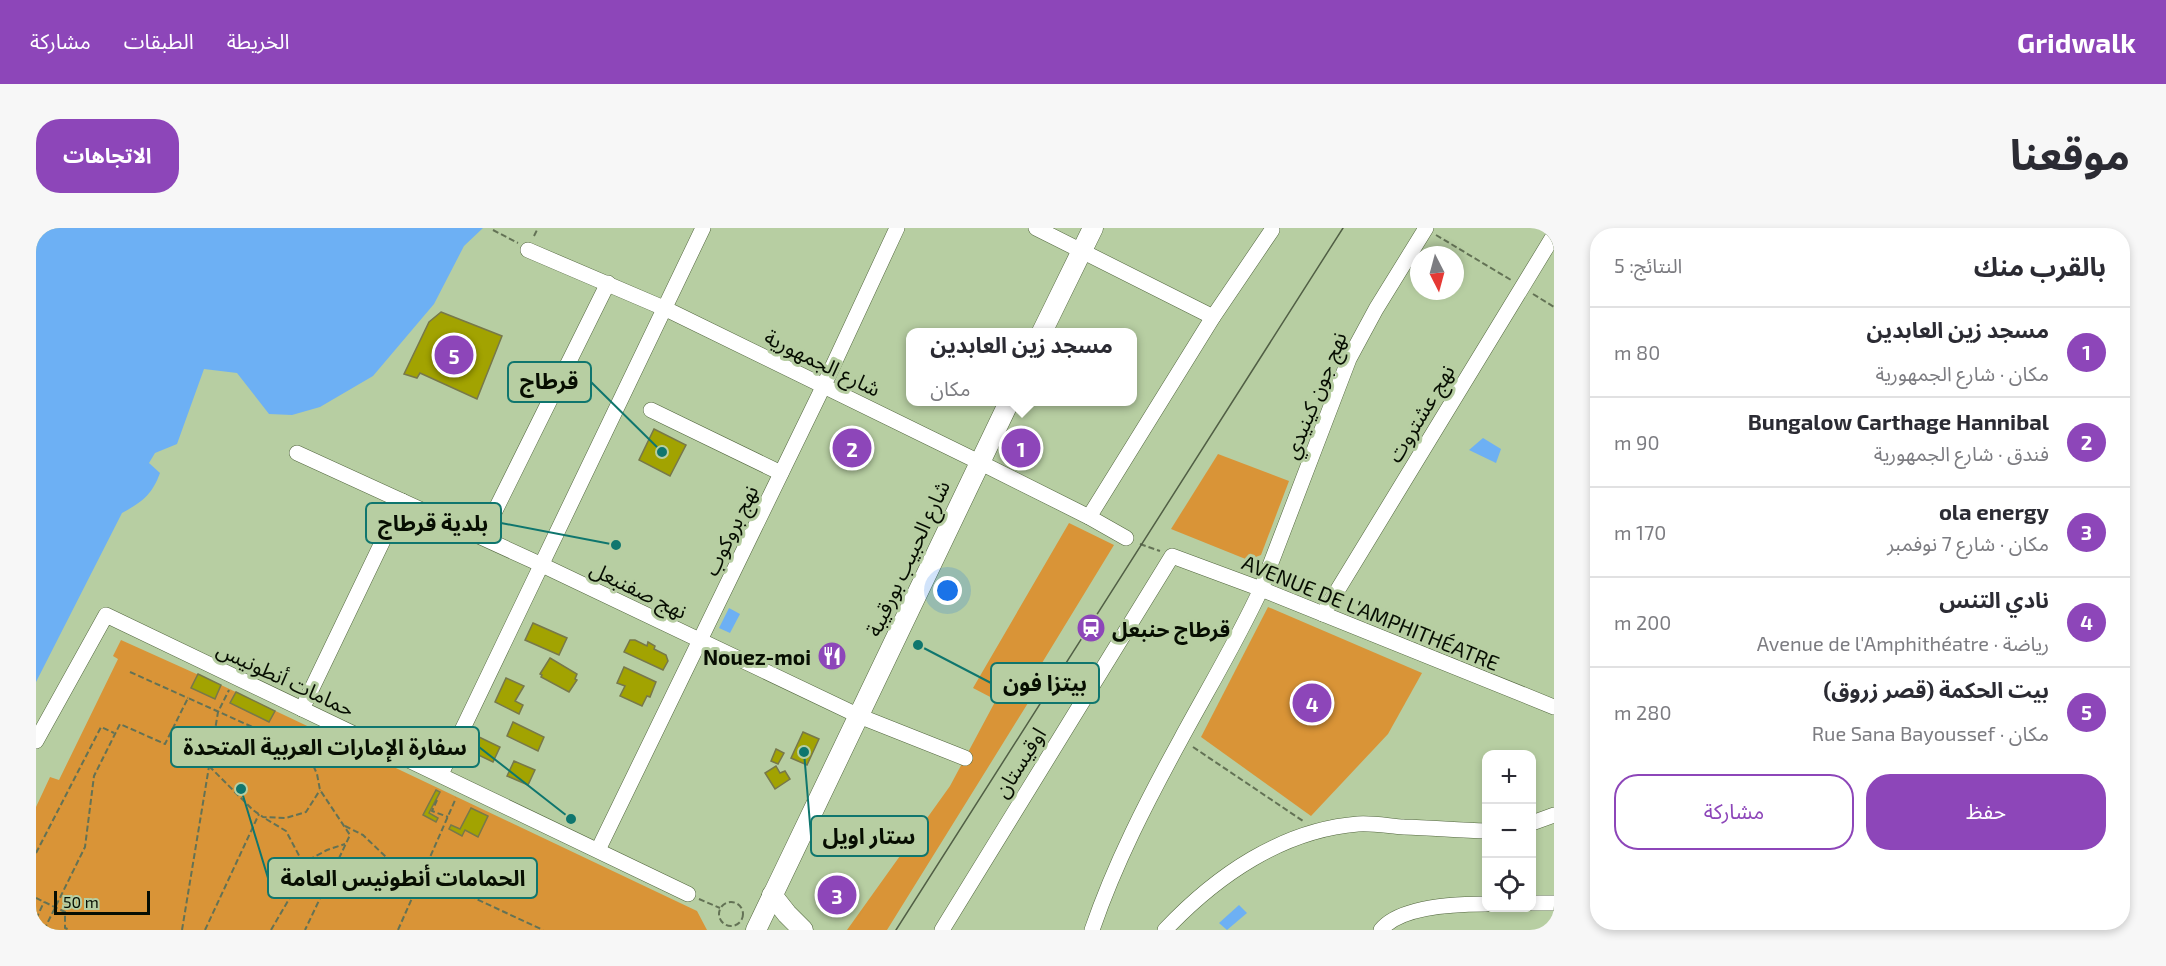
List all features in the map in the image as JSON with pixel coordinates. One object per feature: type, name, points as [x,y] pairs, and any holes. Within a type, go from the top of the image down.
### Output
[{"type":"main road","points":[[1044,328],[1093,228]]},
{"type":"main road","name":"شارع الحبيب بورقيبة","points":[[756,930],[1007,406]]},
{"type":"main road","points":[[772,895],[803,930]]},
{"type":"street","points":[[441,774],[703,228]]},
{"type":"street","name":"نهج بروكوب","points":[[598,850],[824,385],[897,228]]},
{"type":"street","points":[[1036,228],[1213,316]]},
{"type":"street","name":"نهج جون كينيدي","points":[[1092,930],[1114,871],[1133,830],[1245,624],[1261,589],[1349,358],[1366,325],[1426,228]]},
{"type":"street","points":[[1089,517],[1213,316],[1272,230]]},
{"type":"street","name":"نهج عشتروت","points":[[1323,614],[1554,235]]},
{"type":"street","name":"شارع الجمهورية","points":[[528,250],[666,309],[824,385],[1089,517],[1126,538]]},
{"type":"street","points":[[482,537],[608,283]]},
{"type":"street","points":[[651,410],[781,473]]},
{"type":"street","name":"نهج صفنبعل","points":[[297,453],[542,565],[859,716],[965,758]]},
{"type":"street","points":[[302,709],[402,501]]},
{"type":"street","name":"AVENUE DE L'AMPHITHÉATRE","points":[[1172,556],[1261,589],[1554,707]]},
{"type":"street","name":"اوقيستان","points":[[942,930],[1172,556]]},
{"type":"street","name":"حمامات أنطونيس","points":[[36,741],[106,615],[688,894]]},
{"type":"street","points":[[1536,822],[1554,815]]},
{"type":"street","points":[[1165,930],[1182,913],[1240,866],[1295,837],[1360,824],[1482,831]]},
{"type":"street","points":[[1536,903],[1554,903]]},
{"type":"street","points":[[1381,930],[1392,921],[1413,912],[1482,904]]},
{"type":"path","points":[[1426,228],[1473,259]]},
{"type":"path","points":[[493,231],[505,236]]},
{"type":"path","points":[[1126,538],[1172,556]]},
{"type":"path","points":[[130,672],[288,743],[310,758],[318,774],[320,790],[350,835],[305,930]]},
{"type":"path","points":[[182,930],[218,712],[230,690]]},
{"type":"path","points":[[44,930],[85,848],[94,776],[120,724],[165,744],[188,698]]},
{"type":"path","points":[[36,853],[101,727],[115,733]]},
{"type":"path","points":[[1181,739],[1318,831]]},
{"type":"path","points":[[209,766],[259,814],[286,831],[303,863]]},
{"type":"path","points":[[263,817],[286,818],[306,812],[320,790]]},
{"type":"path","points":[[398,930],[456,798]]},
{"type":"path","points":[[437,800],[432,811],[448,817]]},
{"type":"path","points":[[205,930],[259,814]]},
{"type":"path","points":[[343,825],[363,835],[386,857],[543,930]]},
{"type":"path","points":[[271,930],[292,894],[303,863],[327,850],[345,844]]},
{"type":"path","points":[[688,894],[720,908]]},
{"type":"path","points":[[36,898],[65,912],[64,929],[70,930]]},
{"type":"path","points":[[36,919],[44,902]]},
{"type":"path","points":[[729,902],[737,903],[742,908],[743,919],[738,925],[726,925],[719,916],[720,908],[729,902]]},
{"type":"shaded area","points":[[1218,454],[1289,481],[1261,555],[1248,560],[1171,529]]},
{"type":"shaded area","points":[[1069,523],[1114,545],[1020,699],[1028,703],[887,930],[847,930],[950,786],[996,700],[973,688]]},
{"type":"shaded area","points":[[1268,607],[1422,673],[1388,734],[1311,816],[1201,737]]},
{"type":"shaded area","points":[[121,640],[221,685],[697,911],[707,930],[36,930],[36,807],[50,777],[59,780],[118,659],[113,656]]},
{"type":"water","points":[[36,228],[483,228],[464,246],[434,304],[373,376],[320,407],[292,415],[269,414],[237,373],[204,369],[177,444],[155,453],[149,463],[160,473],[154,487],[146,497],[122,513],[36,682]]},
{"type":"water","points":[[1483,438],[1501,449],[1496,463],[1469,450]]},
{"type":"water","points":[[729,608],[740,614],[730,633],[719,628]]},
{"type":"water","points":[[1239,905],[1247,913],[1227,930],[1219,923]]},
{"type":"building","points":[[441,312],[502,336],[477,399],[420,373],[417,378],[404,374],[429,322]]},
{"type":"building","points":[[654,429],[686,445],[670,476],[639,460]]},
{"type":"building","points":[[533,623],[567,638],[559,655],[525,640]]},
{"type":"building","points":[[630,640],[647,646],[648,642],[655,646],[654,649],[666,655],[668,661],[663,670],[624,652]]},
{"type":"building","points":[[550,658],[577,674],[575,679],[577,680],[569,692],[541,677],[540,674]]},
{"type":"building","points":[[624,667],[656,682],[650,697],[647,696],[642,706],[620,696],[625,686],[617,683]]},
{"type":"building","points":[[198,674],[221,685],[215,699],[191,688]]},
{"type":"building","points":[[506,678],[524,686],[515,701],[523,705],[519,714],[495,702]]},
{"type":"building","points":[[236,692],[275,711],[269,722],[230,703]]},
{"type":"building","points":[[513,722],[544,737],[538,751],[507,736]]},
{"type":"building","points":[[803,732],[819,739],[807,765],[791,758]]},
{"type":"building","points":[[479,737],[500,747],[493,762],[472,752]]},
{"type":"building","points":[[776,749],[784,753],[778,764],[771,761]]},
{"type":"building","points":[[514,761],[535,770],[528,785],[507,776]]},
{"type":"building","points":[[776,766],[780,773],[785,771],[790,779],[775,789],[765,773]]},
{"type":"building","points":[[436,790],[440,792],[429,813],[438,818],[436,822],[423,815]]},
{"type":"building","points":[[471,808],[488,816],[478,837],[465,830],[462,836],[449,829],[451,825],[460,829]]},
{"type":"building","points":[[843,878],[850,908],[830,912],[823,882]]},
{"type":"tram line","points":[[896,930],[1343,228]]},
{"type":"place","name":"بيت الحكمة (قصر زروق)","points":[[454,355]]},
{"type":"place","name":"Bungalow Carthage Hannibal","points":[[852,448]]},
{"type":"place","name":"مسجد زين العابدين","points":[[1021,448]]},
{"type":"place","name":"قرطاج","points":[[662,452]]},
{"type":"place","name":"بلدية قرطاج","points":[[616,545]]},
{"type":"place","name":"قرطاج حنبعل","points":[[1091,628]]},
{"type":"place","name":"بيتزا فون","points":[[918,645]]},
{"type":"place","name":"Nouez-moi","points":[[832,656]]},
{"type":"place","name":"نادي التنس","points":[[1312,703]]},
{"type":"place","name":"ستار اويل","points":[[804,752]]},
{"type":"place","name":"الحمامات أنطونيس العامة","points":[[241,789]]},
{"type":"place","name":"سفارة الإمارات العربية المتحدة","points":[[571,819]]},
{"type":"place","name":"ola energy","points":[[837,895]]}]
